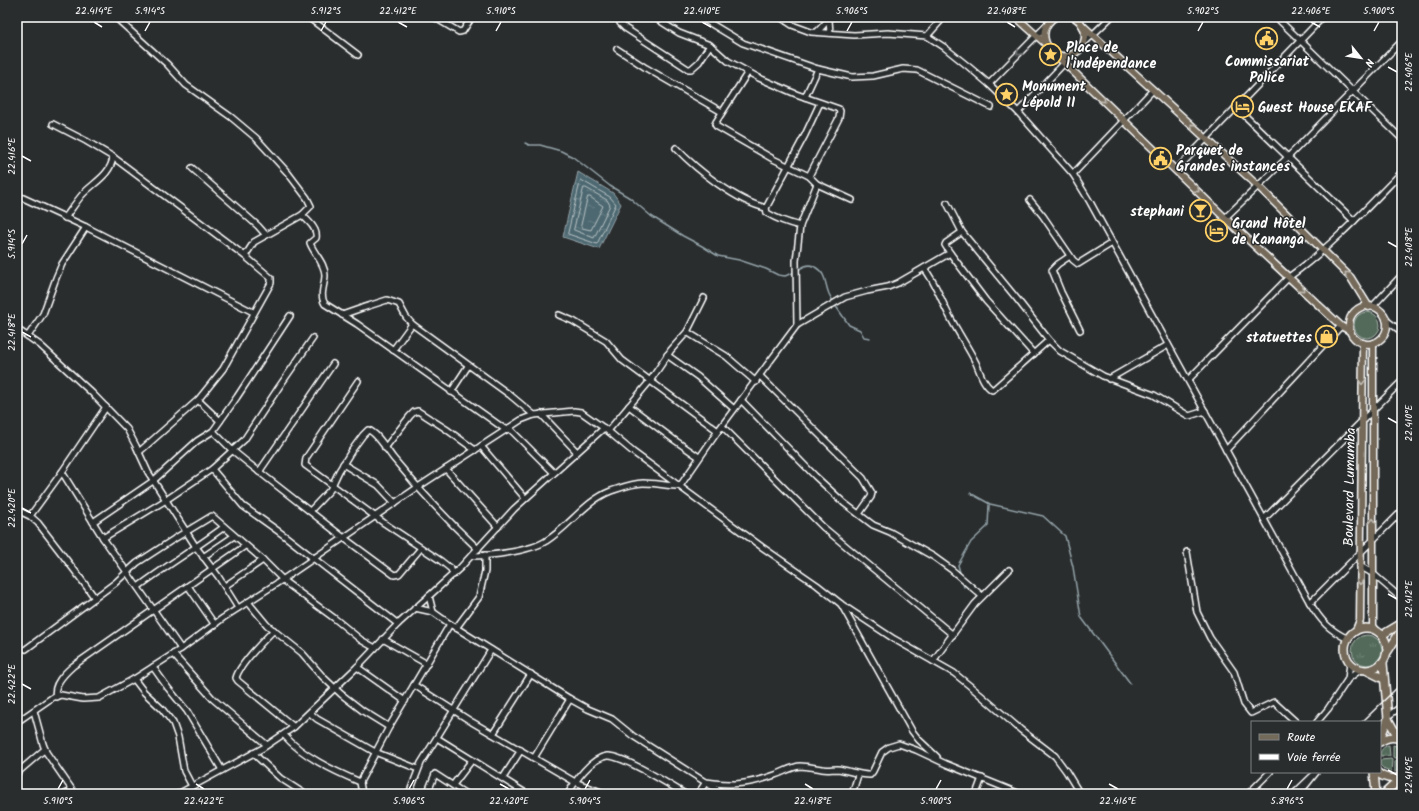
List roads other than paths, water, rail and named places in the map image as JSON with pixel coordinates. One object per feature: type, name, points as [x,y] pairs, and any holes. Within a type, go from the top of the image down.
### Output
[{"type":"highway","points":[[1382,635],[1402,623]]},
{"type":"highway","points":[[1384,679],[1350,663],[1345,651],[1345,645],[1356,630],[1366,628],[1376,630],[1386,639],[1388,651]]},
{"type":"highway","points":[[1364,670],[1379,667],[1383,663],[1388,651],[1402,629]]},
{"type":"highway","points":[[1383,663],[1388,718],[1400,740]]},
{"type":"highway","points":[[1381,738],[1388,718]]},
{"type":"highway","points":[[1381,741],[1388,738],[1400,740]]},
{"type":"highway","points":[[1376,773],[1376,794]]},
{"type":"highway","points":[[1378,773],[1390,779],[1402,777]]},
{"type":"highway","points":[[1384,794],[1402,777]]},
{"type":"main road","points":[[1016,17],[1225,218],[1342,326],[1350,331],[1354,337],[1362,343],[1373,343],[1378,341],[1386,330],[1386,320],[1380,312],[1371,307],[1351,278],[1258,186],[1074,17]]},
{"type":"main road","points":[[1047,46],[1044,39],[1044,32],[1046,26],[1055,17]]},
{"type":"main road","points":[[1055,54],[1064,56],[1073,54],[1079,50],[1083,44],[1085,34],[1082,25]]},
{"type":"main road","points":[[1350,331],[1350,322],[1353,314],[1360,308],[1371,307]]},
{"type":"main road","name":"Boulevard Lumumba","points":[[1356,630],[1360,620],[1362,343]]},
{"type":"main road","name":"Boulevard Lumumba","points":[[1373,343],[1372,573],[1373,620],[1376,630]]},
{"type":"street","points":[[116,17],[167,64],[186,85],[231,117],[256,138],[293,179],[311,203],[310,208],[302,216],[254,242],[245,256]]},
{"type":"street","points":[[308,17],[358,55]]},
{"type":"street","points":[[434,17],[459,32],[463,31],[472,17]]},
{"type":"street","points":[[623,17],[620,20],[620,23],[625,28],[688,69],[691,69],[699,62],[710,45]]},
{"type":"street","points":[[654,17],[679,33],[710,45],[728,61],[748,72],[805,97],[837,108],[840,111],[840,114],[809,176]]},
{"type":"street","points":[[700,17],[743,43],[833,74],[852,77],[873,76],[903,69],[917,70],[991,107]]},
{"type":"street","points":[[780,17],[801,29],[817,32],[854,35],[888,33],[927,36],[944,47],[989,84],[1018,112],[1073,174],[1090,202],[1310,603],[1321,621],[1337,634],[1348,639]]},
{"type":"street","points":[[927,36],[944,17]]},
{"type":"street","points":[[1083,44],[1111,17]]},
{"type":"street","points":[[1276,17],[1402,139]]},
{"type":"street","points":[[1176,170],[1323,17]]},
{"type":"street","points":[[817,32],[830,18]]},
{"type":"street","points":[[830,18],[830,33]]},
{"type":"street","points":[[989,84],[1046,26]]},
{"type":"street","points":[[1225,218],[1288,157],[1402,41]]},
{"type":"street","points":[[616,49],[722,112]]},
{"type":"street","points":[[1018,112],[1073,54]]},
{"type":"street","points":[[805,97],[818,69]]},
{"type":"street","points":[[748,72],[722,112],[715,124],[716,126],[773,159],[809,176],[817,184],[852,200]]},
{"type":"street","points":[[1073,174],[1154,90]]},
{"type":"street","points":[[800,226],[787,223],[770,215],[767,213],[766,208],[789,166],[820,103]]},
{"type":"street","points":[[1236,108],[1354,221]]},
{"type":"street","points":[[53,124],[86,140],[113,157],[245,256],[272,280],[223,368],[198,400],[139,452]]},
{"type":"street","points":[[676,148],[694,166],[725,188],[745,200],[766,208]]},
{"type":"street","points":[[65,218],[81,196],[95,184],[109,168],[113,157]]},
{"type":"street","points":[[192,168],[258,226],[266,235]]},
{"type":"street","points":[[1188,380],[1289,276],[1307,264],[1323,250],[1402,172]]},
{"type":"street","points":[[797,325],[796,261],[800,226],[817,184]]},
{"type":"street","points":[[21,197],[86,227],[254,312]]},
{"type":"street","points":[[1030,200],[1043,216],[1070,256],[1078,264],[1112,243]]},
{"type":"street","points":[[947,203],[962,232],[1018,299],[1049,340],[1060,351],[1109,379],[1154,395],[1189,416],[1205,411]]},
{"type":"street","points":[[302,216],[312,226],[317,234],[316,238],[310,243],[323,267],[325,275],[322,293],[325,304],[393,350],[498,425],[507,429],[553,472]]},
{"type":"street","points":[[28,336],[43,314],[62,264],[86,227]]},
{"type":"street","points":[[962,232],[945,245],[986,301],[1034,354]]},
{"type":"street","points":[[680,486],[699,457],[797,325],[845,297],[888,287],[898,283],[950,253]]},
{"type":"street","points":[[1070,256],[1053,268],[1052,273],[1080,330]]},
{"type":"street","points":[[924,268],[934,282],[984,381],[992,390],[1049,340]]},
{"type":"street","points":[[1371,307],[1402,275]]},
{"type":"street","points":[[178,794],[284,735],[310,713],[398,624],[472,556],[525,498],[576,451],[606,430],[629,406],[650,381],[667,355],[687,332],[704,298]]},
{"type":"street","points":[[342,315],[389,300],[400,304],[406,317],[412,324],[510,395],[534,415]]},
{"type":"street","points":[[559,314],[600,337],[611,346],[622,360],[718,431]]},
{"type":"street","points":[[93,522],[153,481],[196,441],[213,431],[290,316]]},
{"type":"street","points":[[1386,320],[1402,332]]},
{"type":"street","points":[[393,350],[412,324]]},
{"type":"street","points":[[1226,450],[1342,326]]},
{"type":"street","points":[[17,329],[40,345],[106,407],[127,429],[153,481],[196,547],[225,586],[238,608]]},
{"type":"street","points":[[687,332],[726,356],[756,382]]},
{"type":"street","points":[[103,538],[166,500],[212,469],[247,436],[313,338]]},
{"type":"street","points":[[1109,379],[1168,345]]},
{"type":"street","points":[[667,355],[698,377],[734,409]]},
{"type":"street","points":[[259,472],[333,364]]},
{"type":"street","points":[[452,392],[468,366]]},
{"type":"street","points":[[760,376],[868,484],[872,493],[871,497],[859,514]]},
{"type":"street","points":[[358,381],[305,460],[305,465],[451,569],[453,575]]},
{"type":"street","points":[[1264,519],[1402,381]]},
{"type":"street","points":[[198,400],[220,421]]},
{"type":"street","points":[[741,400],[815,476],[844,503],[873,525],[890,532],[952,570],[982,596]]},
{"type":"street","points":[[629,406],[699,457]]},
{"type":"street","points":[[30,516],[106,407]]},
{"type":"street","points":[[385,448],[410,416],[414,412],[418,411],[475,450]]},
{"type":"street","points":[[17,722],[53,697],[61,696],[84,699],[99,698],[134,679],[181,649],[238,608],[376,517],[418,487],[521,420],[541,414],[581,412],[633,452],[841,604],[894,639],[954,673],[1021,730],[1049,751],[1066,771],[1080,794]]},
{"type":"street","points":[[541,414],[576,451]]},
{"type":"street","points":[[498,425],[499,434]]},
{"type":"street","points":[[722,426],[823,527],[954,635]]},
{"type":"street","points":[[310,511],[324,497],[343,464],[368,430],[374,432],[385,448],[418,487],[478,549]]},
{"type":"street","points":[[213,431],[232,450],[259,472],[344,538],[396,575],[399,574],[421,548]]},
{"type":"street","points":[[481,446],[525,498]]},
{"type":"street","points":[[343,464],[378,485],[395,503]]},
{"type":"street","points":[[212,469],[243,506],[398,624]]},
{"type":"street","points":[[446,469],[498,527]]},
{"type":"street","points":[[62,472],[103,538],[181,649]]},
{"type":"street","points":[[472,556],[526,549],[545,542],[580,511],[609,492],[642,483],[680,486]]},
{"type":"street","points":[[17,510],[30,516],[38,523],[94,598]]},
{"type":"street","points":[[1310,603],[1402,511]]},
{"type":"street","points":[[26,649],[148,556],[211,516],[263,560],[282,580],[361,640],[375,648]]},
{"type":"street","points":[[138,588],[180,556],[196,547],[224,527]]},
{"type":"street","points":[[203,556],[234,536]]},
{"type":"street","points":[[56,697],[55,689],[58,683],[73,666],[245,546]]},
{"type":"street","points":[[1188,552],[1197,612],[1210,638],[1234,672],[1247,710],[1251,713],[1274,702],[1295,721]]},
{"type":"street","points":[[456,628],[480,597],[485,571],[485,555]]},
{"type":"street","points":[[225,586],[263,560]]},
{"type":"street","points":[[1360,566],[1372,573],[1402,599]]},
{"type":"street","points":[[451,569],[460,568]]},
{"type":"street","points":[[933,661],[954,635],[971,609],[1009,570]]},
{"type":"street","points":[[188,586],[215,625]]},
{"type":"street","points":[[429,596],[433,612]]},
{"type":"street","points":[[248,602],[261,618],[302,653],[335,688],[363,711],[389,727]]},
{"type":"street","points":[[841,604],[916,736],[933,754],[946,764]]},
{"type":"street","points":[[415,608],[433,612],[570,699],[612,718],[633,736],[724,794]]},
{"type":"street","points":[[362,794],[360,782],[375,752],[450,624]]},
{"type":"street","points":[[274,630],[255,650],[238,672],[236,678],[238,682],[294,727]]},
{"type":"street","points":[[383,640],[426,664]]},
{"type":"street","points":[[409,794],[418,769],[491,650]]},
{"type":"street","points":[[173,654],[213,699],[267,745]]},
{"type":"street","points":[[1318,721],[1328,709],[1348,679],[1350,663]]},
{"type":"street","points":[[153,667],[187,711],[222,770]]},
{"type":"street","points":[[357,667],[405,701]]},
{"type":"street","points":[[1348,679],[1364,670]]},
{"type":"street","points":[[493,734],[531,674]]},
{"type":"street","points":[[134,679],[173,723],[178,737],[184,771],[192,786]]},
{"type":"street","points":[[414,685],[493,734],[575,782],[606,794]]},
{"type":"street","points":[[534,758],[570,699]]},
{"type":"street","points":[[1388,718],[1402,706]]},
{"type":"street","points":[[34,711],[42,744],[74,792],[65,794]]},
{"type":"street","points":[[310,713],[375,752],[418,769]]},
{"type":"street","points":[[284,735],[303,751],[336,771],[360,782]]},
{"type":"street","points":[[437,738],[527,794]]},
{"type":"street","points":[[706,782],[731,785],[744,783],[776,775],[792,768],[807,766],[824,770],[844,770],[858,775],[870,775],[873,772],[882,752],[889,747],[899,744],[1020,794]]},
{"type":"street","points":[[17,773],[46,749]]},
{"type":"street","points":[[503,778],[521,750]]},
{"type":"street","points":[[253,753],[280,778],[306,794]]},
{"type":"street","points":[[568,794],[581,774],[598,760],[607,756],[622,760],[651,774],[684,794]]},
{"type":"street","points":[[453,785],[472,760]]},
{"type":"street","points":[[1248,794],[1269,773]]},
{"type":"street","points":[[427,794],[435,774],[466,794]]},
{"type":"street","points":[[852,794],[858,775]]},
{"type":"street","points":[[976,794],[982,778]]},
{"type":"street","points":[[698,794],[706,782]]},
{"type":"street","points":[[581,794],[585,787]]},
{"type":"water","points":[[578,172],[613,193],[621,204],[599,249],[563,237]]},
{"type":"waterway","points":[[525,143],[529,145],[540,145],[561,151],[573,157],[610,186],[630,198],[651,216],[718,256],[739,260],[766,269],[778,275],[785,276],[795,272]]},
{"type":"waterway","points":[[798,270],[809,265],[822,272],[833,302]]},
{"type":"waterway","points":[[835,305],[849,325],[860,330],[864,337],[870,338]]},
{"type":"waterway","points":[[970,493],[990,504],[1043,516],[1065,536],[1073,567],[1081,617],[1130,683]]},
{"type":"waterway","points":[[961,576],[958,565],[971,542],[988,526],[989,505]]},
{"type":"waterway","points":[[962,581],[964,587]]},
{"type":"railway","points":[[1363,721],[1402,683]]},
{"type":"railway","points":[[1289,794],[1311,773]]},
{"type":"railway","points":[[1303,794],[1319,774]]},
{"type":"place","name":"Commissariat Police","points":[[1267,39]]},
{"type":"place","name":"Place de l'indépendance","points":[[1051,55]]},
{"type":"place","name":"Monument Lépold II","points":[[1007,94]]},
{"type":"place","name":"Guest House EKAF","points":[[1242,107]]},
{"type":"place","name":"Parquet de Grandes instances","points":[[1160,158]]},
{"type":"place","name":"stephani","points":[[1200,211]]},
{"type":"place","name":"Grand Hôtel de Kananga","points":[[1217,231]]},
{"type":"place","name":"statuettes","points":[[1327,337]]}]
